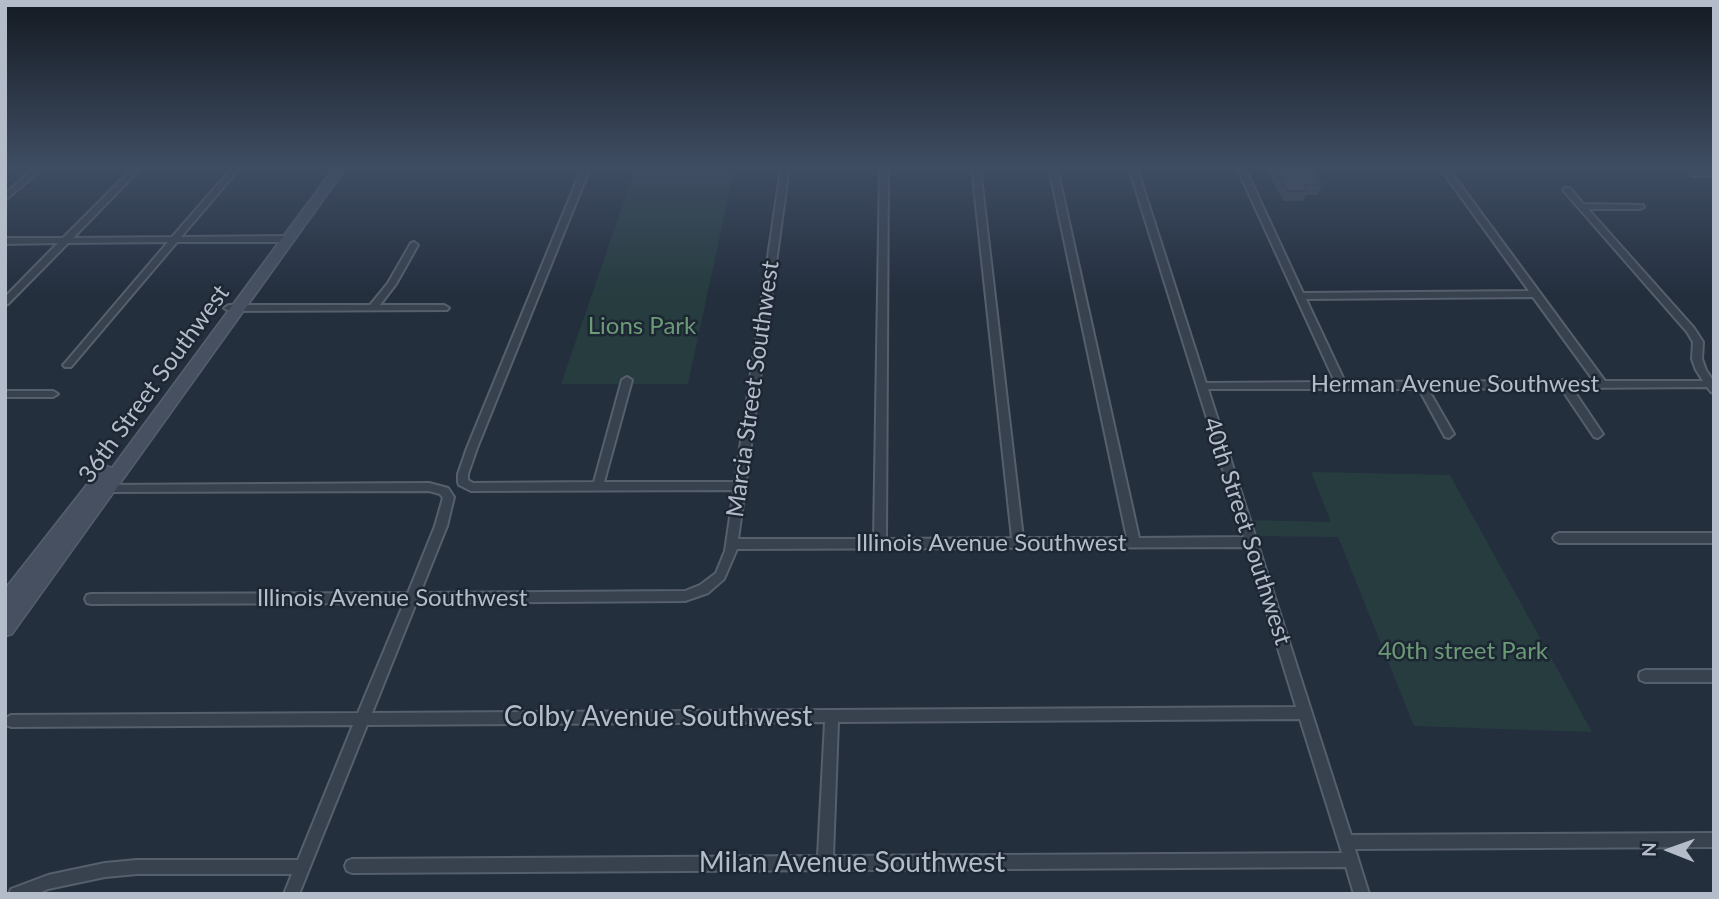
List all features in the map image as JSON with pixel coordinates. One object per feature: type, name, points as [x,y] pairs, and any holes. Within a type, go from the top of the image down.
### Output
[{"type":"street","points":[[5,302],[96,210]]},
{"type":"street","points":[[68,365],[200,210]]},
{"type":"street","name":"36th Street Southwest","points":[[5,628],[303,210]]},
{"type":"street","name":"36th Street Southwest","points":[[283,239],[306,210]]},
{"type":"street","points":[[569,210],[472,447],[463,482],[471,487],[740,486]]},
{"type":"street","name":"Marcia Street Southwest","points":[[693,593],[704,589],[720,576],[729,559],[779,210]]},
{"type":"street","points":[[880,544],[884,210]]},
{"type":"street","points":[[981,210],[1018,543]]},
{"type":"street","points":[[1063,210],[1134,542]]},
{"type":"street","name":"40th Street Southwest","points":[[1146,210],[1362,894]]},
{"type":"street","points":[[1261,210],[1341,385]]},
{"type":"street","points":[[1475,210],[1601,383]]},
{"type":"street","points":[[1585,210],[1691,330],[1698,342],[1697,359],[1711,387]]},
{"type":"street","points":[[5,241],[283,239]]},
{"type":"street","points":[[373,308],[392,284],[414,245]]},
{"type":"street","points":[[1301,296],[1536,294]]},
{"type":"street","points":[[235,307],[444,308]]},
{"type":"street","name":"36th Street Southwest","points":[[5,603],[235,307]]},
{"type":"street","points":[[598,486],[626,380]]},
{"type":"street","points":[[1563,383],[1598,434]]},
{"type":"street","name":"Herman Avenue Southwest","points":[[1201,386],[1601,383],[1711,387]]},
{"type":"street","points":[[1421,384],[1449,434]]},
{"type":"street","points":[[5,394],[53,394]]},
{"type":"street","points":[[107,488],[429,487],[444,491],[449,497],[441,526],[413,597],[291,894]]},
{"type":"street","points":[[1559,538],[1714,538]]},
{"type":"street","name":"Illinois Avenue Southwest","points":[[731,544],[1251,542]]},
{"type":"street","name":"Illinois Avenue Southwest","points":[[91,600],[661,597],[693,593]]},
{"type":"street","points":[[1645,676],[1714,676]]},
{"type":"street","name":"Colby Avenue Southwest","points":[[11,721],[1305,713]]},
{"type":"street","points":[[825,863],[832,716]]},
{"type":"street","points":[[1346,842],[1714,840]]},
{"type":"street","name":"Milan Avenue Southwest","points":[[352,866],[1352,860]]},
{"type":"street","points":[[16,894],[48,882],[105,870],[137,867],[302,867]]},
{"type":"green space","name":"Lions Park","points":[[621,210],[725,210],[688,384],[561,384]]},
{"type":"green space","name":"40th street Park","points":[[1311,472],[1450,475],[1592,732],[1414,726],[1338,537],[1251,536],[1244,520],[1331,522]]}]
